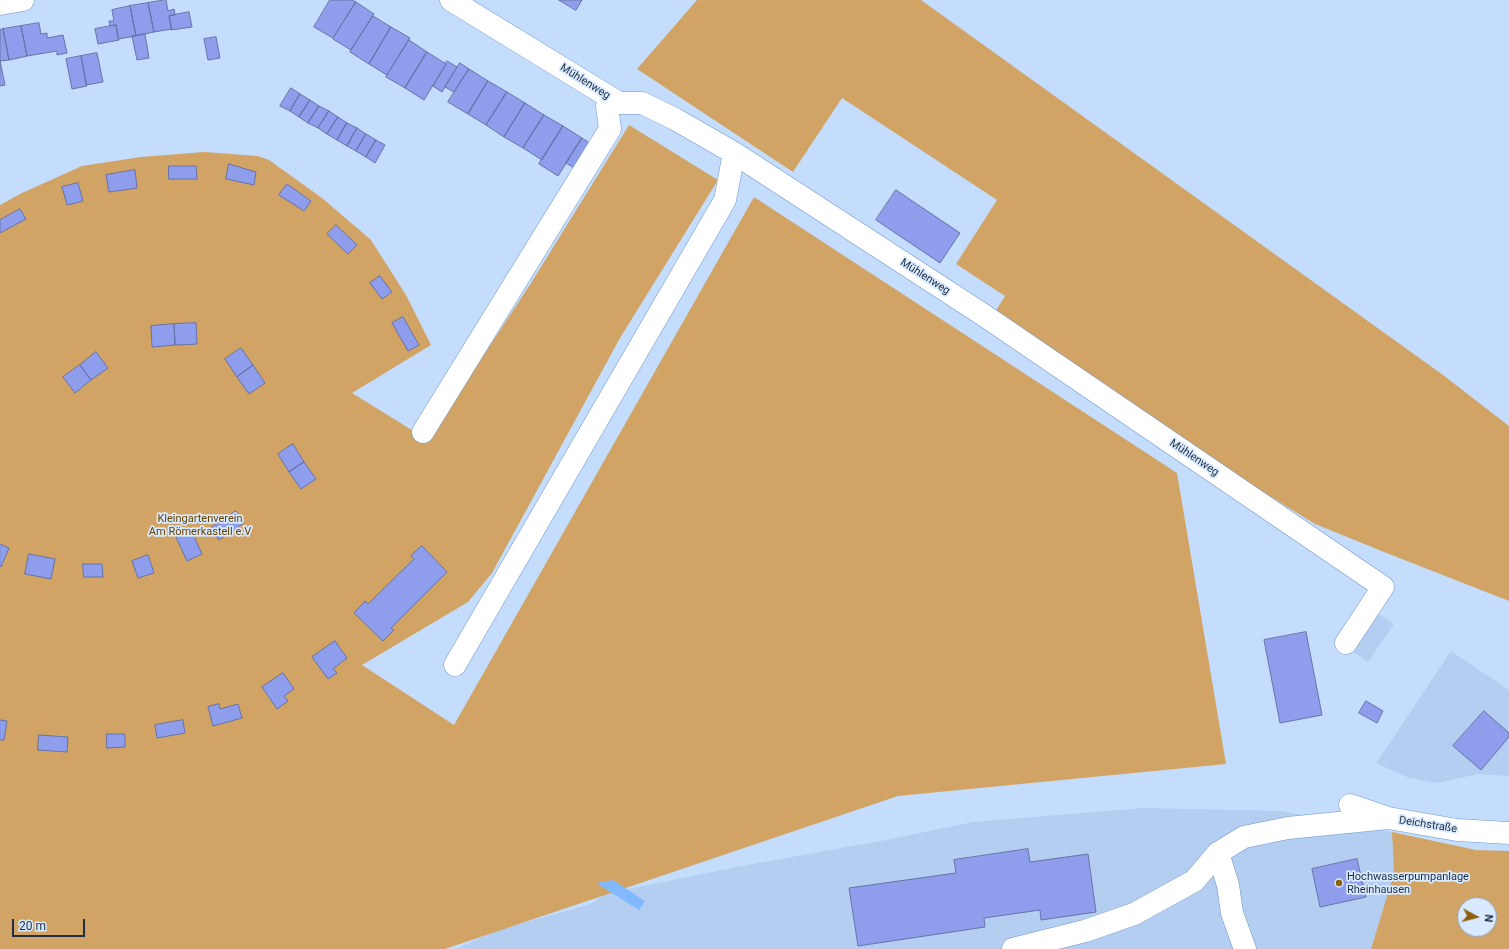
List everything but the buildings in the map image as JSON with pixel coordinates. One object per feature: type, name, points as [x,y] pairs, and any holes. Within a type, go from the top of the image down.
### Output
[{"type":"street","points":[[0,4],[23,0]]},
{"type":"street","name":"Mühlenweg","points":[[451,0],[619,103],[642,103],[675,119],[734,153],[982,314],[1383,587],[1346,643]]},
{"type":"street","points":[[423,432],[610,129],[607,106],[611,98]]},
{"type":"street","points":[[455,665],[725,200],[734,153]]},
{"type":"street","name":"Deichstraße","points":[[1350,805],[1388,818],[1457,830],[1509,833]]},
{"type":"street","points":[[1014,949],[1085,931],[1134,914],[1194,881],[1218,853],[1244,836],[1288,828],[1388,818]]},
{"type":"street","points":[[1218,853],[1228,885],[1232,914],[1245,949]]},
{"type":"shaded area","points":[[1377,613],[1394,624],[1368,662],[1352,651]]},
{"type":"shaded area","points":[[1451,651],[1509,690],[1509,776],[1478,774],[1438,783],[1409,778],[1376,763]]},
{"type":"shaded area","points":[[1144,808],[1281,811],[1392,832],[1394,873],[1371,949],[456,949],[497,930],[591,904],[604,894],[973,822]]},
{"type":"green space","points":[[697,0],[921,0],[1443,375],[1509,426],[1509,601],[1315,524],[1210,459],[995,312],[1005,296],[956,264],[997,200],[842,98],[793,172],[637,69]]},
{"type":"green space","name":"Kleingartenverein Am Römerkastell e.V","points":[[629,125],[718,180],[620,338],[492,573],[468,602],[362,665],[454,725],[754,197],[1177,473],[1226,764],[898,796],[445,949],[0,949],[0,205],[22,193],[82,166],[141,157],[204,152],[258,156],[269,160],[322,198],[371,240],[406,295],[431,345],[352,393],[428,440],[531,283]]},
{"type":"green space","points":[[1392,832],[1476,850],[1509,851],[1509,949],[1371,949],[1394,873]]},
{"type":"water","points":[[613,880],[645,901],[639,910],[596,883]]},
{"type":"place","name":"Hochwasserpumpanlage Rheinhausen","points":[[1339,883]]}]
